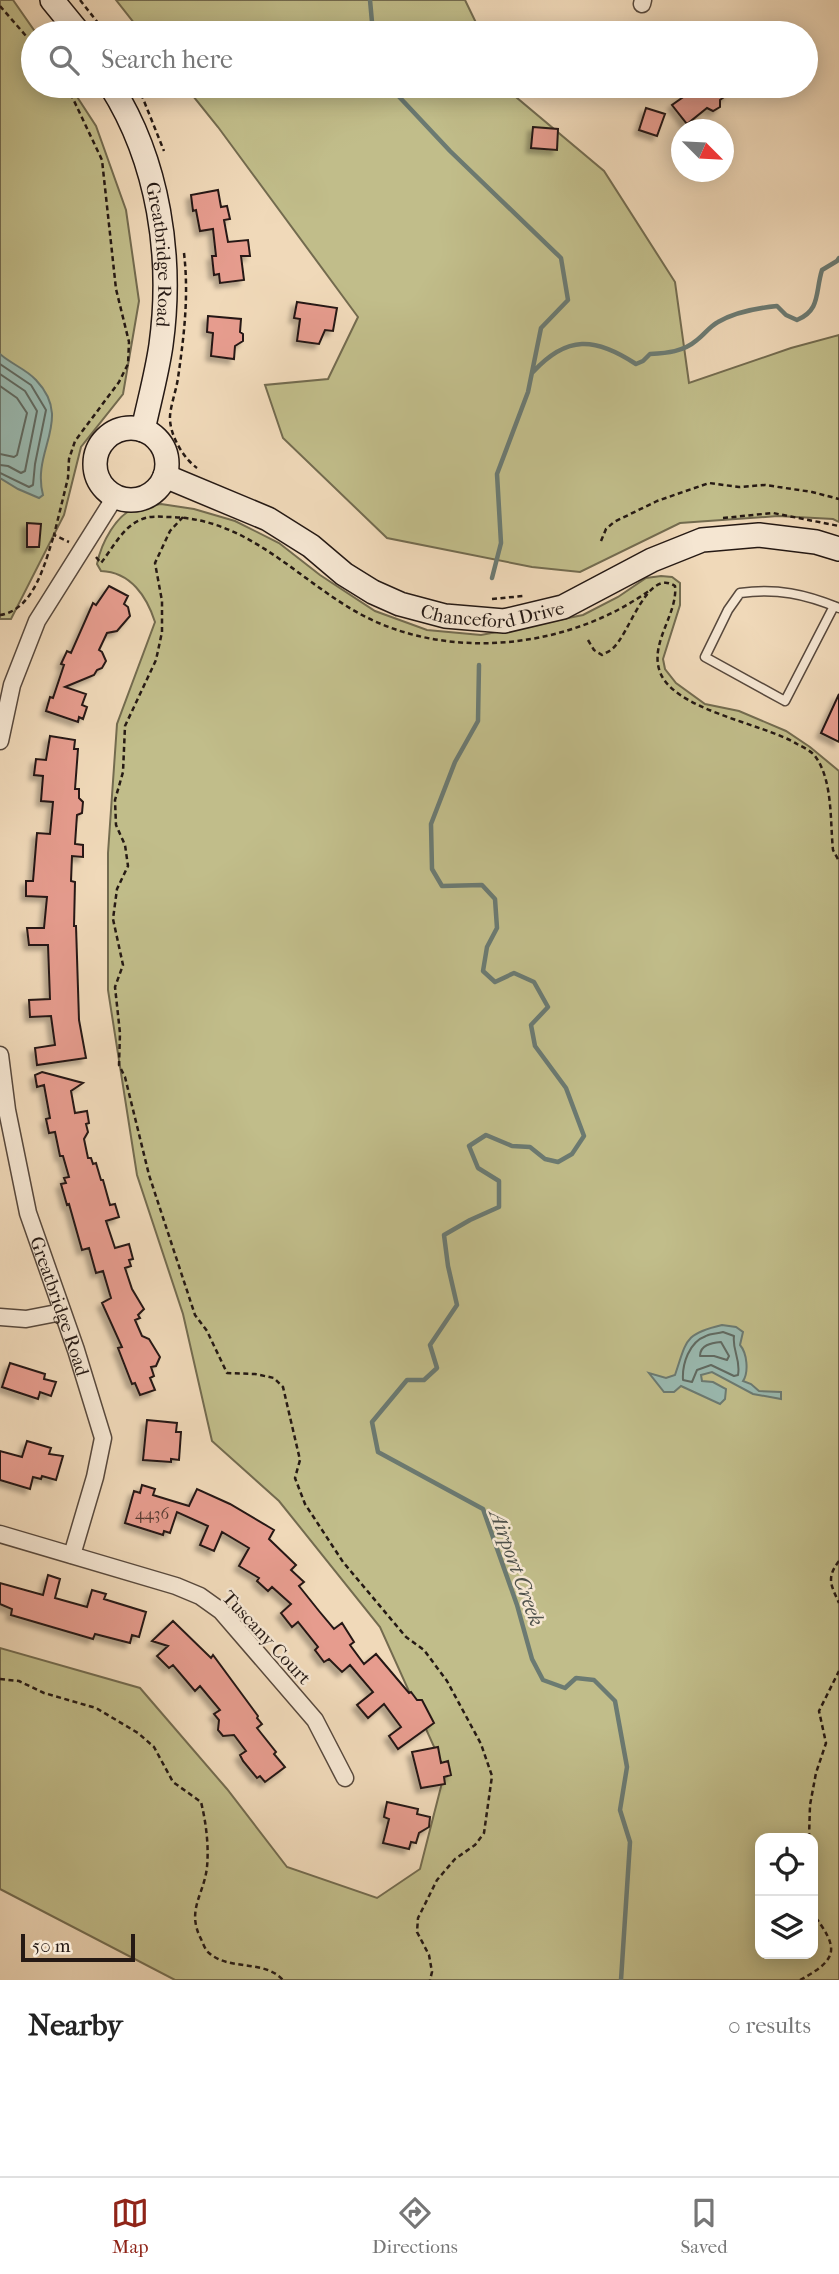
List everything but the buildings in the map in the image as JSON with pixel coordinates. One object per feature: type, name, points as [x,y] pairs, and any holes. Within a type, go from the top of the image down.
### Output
[{"type":"street","points":[[52,0],[69,21]]},
{"type":"street","name":"Greatbridge Road","points":[[119,98],[154,188],[166,289],[161,347],[143,429]]},
{"type":"street","points":[[124,428],[143,429],[152,435],[165,453],[165,476],[158,487],[148,495],[127,500],[115,497],[100,484],[95,473],[94,459],[107,436],[124,428]]},
{"type":"street","name":"Chanceford Drive","points":[[165,476],[268,519],[311,546],[373,592],[400,604],[445,616],[503,621],[563,607],[652,560],[702,540],[759,535],[816,542],[839,549]]},
{"type":"street","points":[[0,737],[12,685],[37,621],[115,497]]},
{"type":"street","name":"Greatbridge Road","points":[[0,1055],[4,1110],[27,1213],[76,1350],[103,1438],[95,1477],[72,1555]]},
{"type":"street","points":[[0,1317],[26,1320],[62,1312]]},
{"type":"street","name":"Tuscany Court","points":[[0,1534],[176,1586],[200,1596],[221,1611],[315,1720],[345,1778]]},
{"type":"lane","points":[[758,591],[807,595],[836,607],[785,701],[705,657],[728,610],[740,593],[758,591]]},
{"type":"path","points":[[80,0],[97,21]]},
{"type":"path","points":[[0,6],[21,30]]},
{"type":"path","points":[[0,615],[14,613],[25,602],[45,564],[75,441],[119,382],[128,364],[129,342],[116,289],[102,160],[73,98]]},
{"type":"path","points":[[143,98],[164,153]]},
{"type":"path","points":[[183,242],[187,310],[170,417],[187,460],[199,469]]},
{"type":"path","points":[[601,541],[606,529],[614,522],[657,501],[709,483],[738,487],[765,485],[839,499]]},
{"type":"path","points":[[718,519],[773,513],[839,526]]},
{"type":"path","points":[[54,535],[82,549],[101,563],[125,531],[137,521],[149,516],[195,518],[244,537],[280,557],[363,615],[407,632],[436,639],[494,644],[547,636],[603,617],[631,604],[660,582],[669,582],[675,586],[676,595],[658,651],[658,668],[663,679],[675,690],[718,715],[738,719],[788,738],[814,754],[824,774],[832,850],[839,861]]},
{"type":"path","points":[[183,517],[170,531],[155,563],[162,601],[162,632],[156,660],[125,726],[123,772],[115,800],[116,825],[125,845],[128,866],[117,889],[113,907],[114,927],[123,965],[115,988],[120,1065],[149,1175],[195,1315],[207,1331],[227,1373],[274,1378],[283,1387],[300,1461],[295,1478],[306,1504],[343,1562],[406,1637],[424,1650],[434,1663],[481,1744],[492,1776],[484,1833],[475,1845],[455,1859],[437,1880],[418,1918],[417,1932],[429,1955],[432,1972],[430,1980]]},
{"type":"path","points":[[588,640],[594,650],[602,655],[613,649],[650,590]]},
{"type":"path","points":[[487,599],[533,594]]},
{"type":"path","points":[[839,1561],[831,1571],[831,1585],[839,1603]]},
{"type":"path","points":[[809,1833],[810,1805],[816,1773],[826,1743],[819,1711],[839,1671]]},
{"type":"path","points":[[0,1679],[19,1682],[44,1693],[96,1708],[138,1733],[154,1747],[173,1782],[201,1802],[205,1817],[207,1869],[194,1915],[195,1928],[208,1952],[226,1962],[277,1973],[283,1980]]},
{"type":"path","points":[[800,1980],[821,1969],[831,1956],[832,1944],[818,1920]]},
{"type":"shaded area","points":[[0,0],[13,0],[28,21],[21,21],[21,98],[78,98],[96,126],[126,210],[139,301],[123,394],[81,447],[64,515],[11,619],[0,619]]},
{"type":"shaded area","points":[[116,0],[465,0],[475,21],[133,21]]},
{"type":"shaded area","points":[[195,98],[517,98],[604,171],[675,282],[689,383],[791,348],[839,335],[839,522],[833,519],[778,516],[680,523],[580,572],[532,567],[387,538],[283,438],[265,385],[328,379],[358,317]]},
{"type":"shaded area","points":[[161,504],[194,509],[235,521],[279,543],[320,575],[375,611],[427,630],[481,635],[583,615],[618,597],[646,578],[672,577],[680,583],[680,605],[663,659],[665,669],[676,683],[705,704],[739,711],[786,731],[839,771],[839,1980],[175,1980],[0,1889],[0,1648],[140,1688],[227,1789],[287,1867],[377,1898],[420,1869],[445,1771],[380,1627],[279,1501],[212,1441],[183,1314],[137,1175],[108,990],[108,853],[117,724],[155,622],[142,595],[129,581],[112,572],[101,571],[97,564],[106,539],[116,522],[138,507]]},
{"type":"water","points":[[0,354],[36,380],[47,395],[51,409],[52,422],[42,464],[43,495],[39,498],[0,478]]},
{"type":"water","points":[[722,1325],[736,1327],[743,1332],[740,1345],[747,1368],[743,1381],[759,1391],[781,1392],[781,1399],[753,1394],[712,1372],[701,1375],[702,1381],[713,1382],[726,1389],[725,1399],[720,1404],[681,1386],[674,1392],[664,1392],[649,1373],[666,1378],[675,1375],[689,1340],[700,1332]]},
{"type":"waterway","points":[[370,0],[372,21]]},
{"type":"waterway","points":[[400,98],[450,151],[561,258],[568,300],[541,328],[528,392],[497,474],[501,543],[492,578]]},
{"type":"waterway","points":[[533,372],[558,351],[582,344],[607,349],[636,364],[650,354],[686,347],[718,322],[754,309],[777,306],[786,315],[797,320],[814,306],[822,270],[839,258]]},
{"type":"waterway","name":"Airport Creek","points":[[479,665],[478,721],[455,762],[431,824],[432,869],[442,886],[482,885],[495,899],[497,928],[487,947],[483,971],[495,982],[514,973],[534,982],[548,1007],[531,1025],[535,1046],[566,1088],[584,1136],[572,1154],[558,1162],[545,1159],[530,1147],[512,1146],[486,1135],[469,1146],[478,1168],[499,1181],[499,1207],[444,1235],[457,1305],[430,1345],[437,1368],[424,1380],[407,1380],[372,1422],[378,1452],[483,1509],[517,1605],[532,1659],[543,1680],[565,1688],[576,1678],[594,1680],[615,1701],[627,1767],[620,1810],[630,1842],[621,1980]]}]
